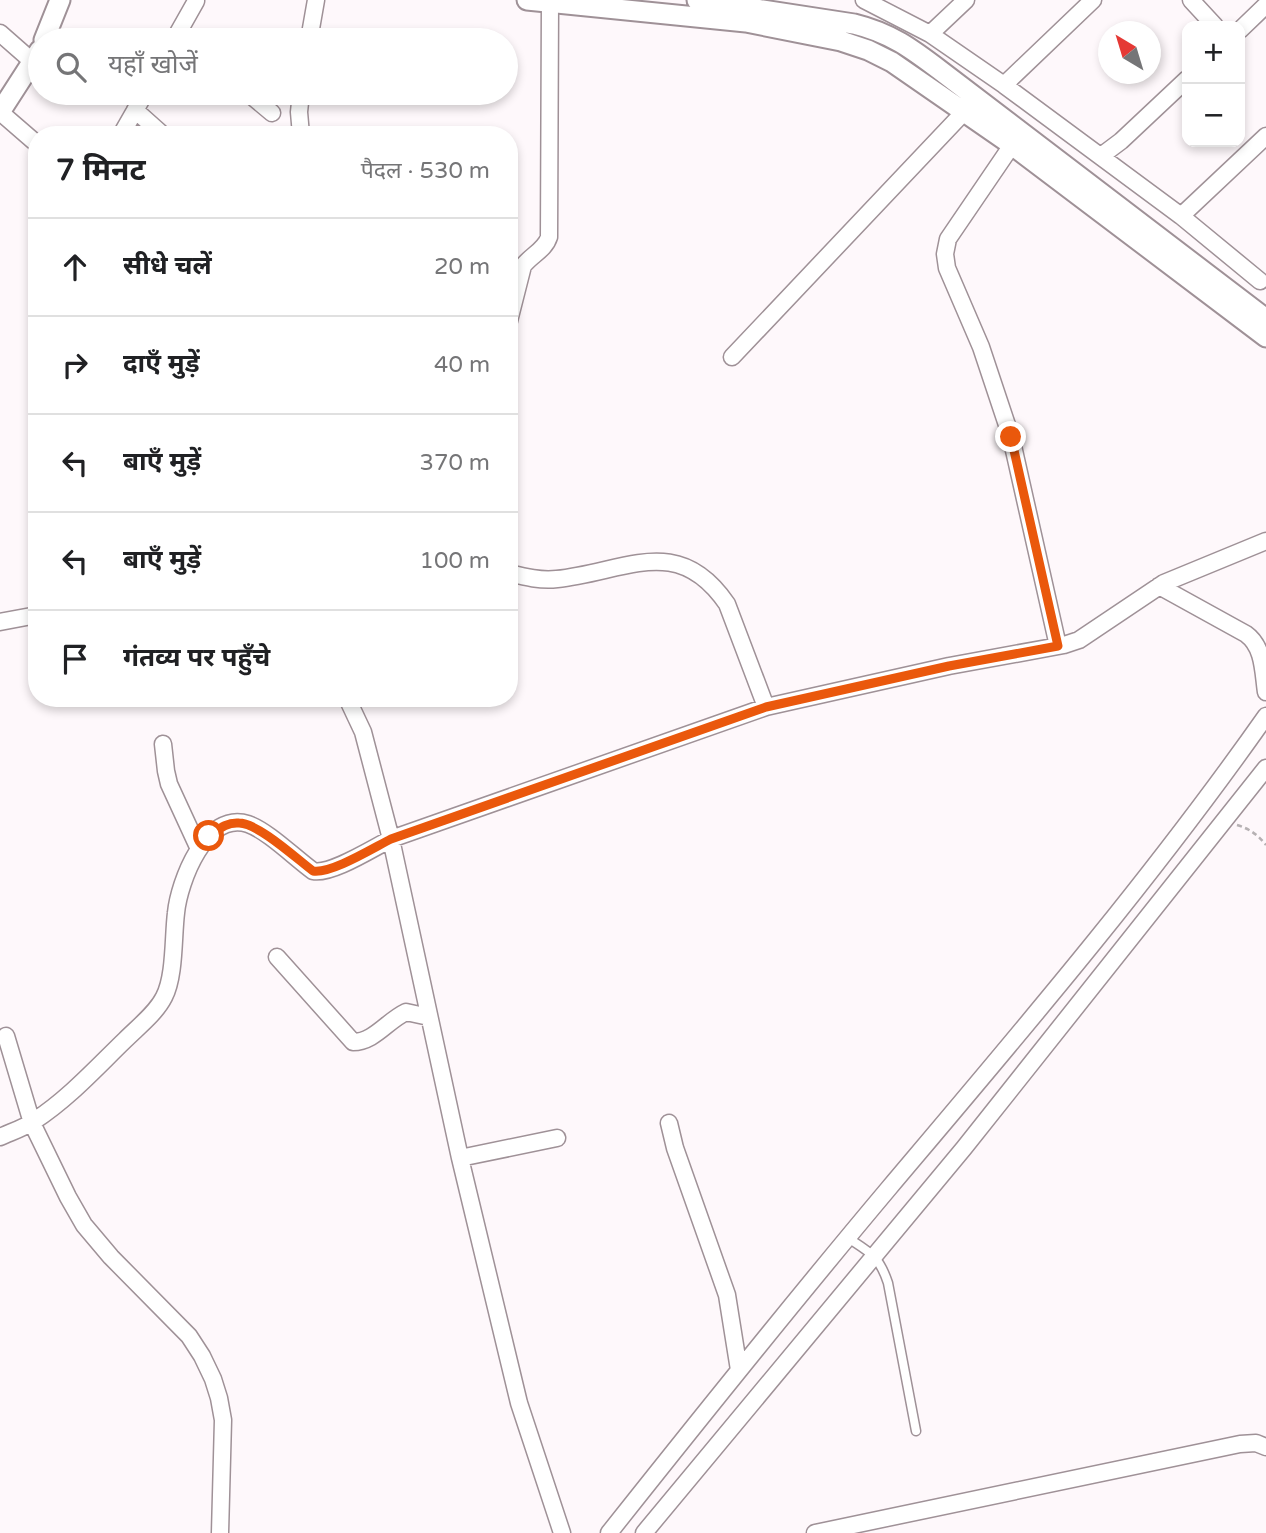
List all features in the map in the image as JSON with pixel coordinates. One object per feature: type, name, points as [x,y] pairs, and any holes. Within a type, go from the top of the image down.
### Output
[{"type":"street","points":[[49,28],[60,0]]},
{"type":"street","points":[[311,28],[316,0]]},
{"type":"street","points":[[527,0],[746,22],[841,41],[868,50],[892,62],[1012,145],[1236,305],[1266,318]]},
{"type":"street","points":[[697,0],[855,24],[897,39],[1236,305],[1266,337]]},
{"type":"street","points":[[864,0],[930,34],[1004,85],[1263,279],[1236,305]]},
{"type":"street","points":[[930,34],[966,0]]},
{"type":"street","points":[[1004,85],[1093,0]]},
{"type":"street","points":[[1191,0],[1210,21]]},
{"type":"street","points":[[183,28],[195,1]]},
{"type":"street","points":[[518,286],[523,266],[547,243],[549,237],[550,2]]},
{"type":"street","points":[[1245,25],[1266,5]]},
{"type":"street","points":[[0,33],[28,50]]},
{"type":"street","points":[[28,70],[0,112],[28,136]]},
{"type":"street","points":[[1101,156],[1121,141],[1182,84]]},
{"type":"street","points":[[126,126],[138,105]]},
{"type":"street","points":[[262,105],[272,113]]},
{"type":"street","points":[[300,105],[300,126]]},
{"type":"street","points":[[135,110],[153,126]]},
{"type":"street","points":[[732,357],[964,112]]},
{"type":"street","points":[[1181,216],[1266,136]]},
{"type":"street","points":[[1012,145],[948,239],[945,254],[947,268],[981,347],[1011,437],[1058,646]]},
{"type":"street","points":[[0,1137],[32,1123],[76,1088],[150,1016],[164,997],[170,981],[177,899],[198,848],[223,826],[239,822],[249,825],[264,833],[313,871],[322,872],[391,839],[766,707],[1079,640],[1159,586],[1266,541]]},
{"type":"street","points":[[518,575],[556,580],[654,562],[683,565],[695,571],[718,590],[727,604],[766,707]]},
{"type":"street","points":[[1159,586],[1254,640],[1259,649],[1266,692]]},
{"type":"street","points":[[0,622],[28,617]]},
{"type":"street","points":[[351,707],[363,732],[391,839],[460,1158],[519,1402],[562,1533]]},
{"type":"street","points":[[609,1533],[739,1370],[1118,914],[1266,716]]},
{"type":"street","points":[[163,744],[169,784],[198,848]]},
{"type":"street","points":[[644,1533],[964,1147],[1266,768]]},
{"type":"street","points":[[1222,778],[1244,796]]},
{"type":"street","points":[[277,957],[353,1042],[370,1038],[405,1012],[429,1017]]},
{"type":"street","points":[[1017,1034],[1042,1051]]},
{"type":"street","points":[[6,1036],[32,1123],[84,1225],[111,1257],[189,1336],[213,1379],[223,1420],[220,1533]]},
{"type":"street","points":[[669,1123],[675,1148],[727,1295],[739,1370]]},
{"type":"street","points":[[460,1158],[557,1138]]},
{"type":"street","points":[[719,1395],[737,1420]]},
{"type":"street","points":[[816,1533],[1240,1444],[1255,1443],[1266,1447]]},
{"type":"lane","points":[[848,1238],[874,1255],[883,1267],[916,1431]]},
{"type":"path","points":[[1224,822],[1250,830],[1266,845]]},
{"type":"route","points":[[209,836],[223,826],[239,822],[249,825],[264,833],[313,871],[322,872],[391,839],[766,707],[949,666],[1058,646],[1011,437]]}]
